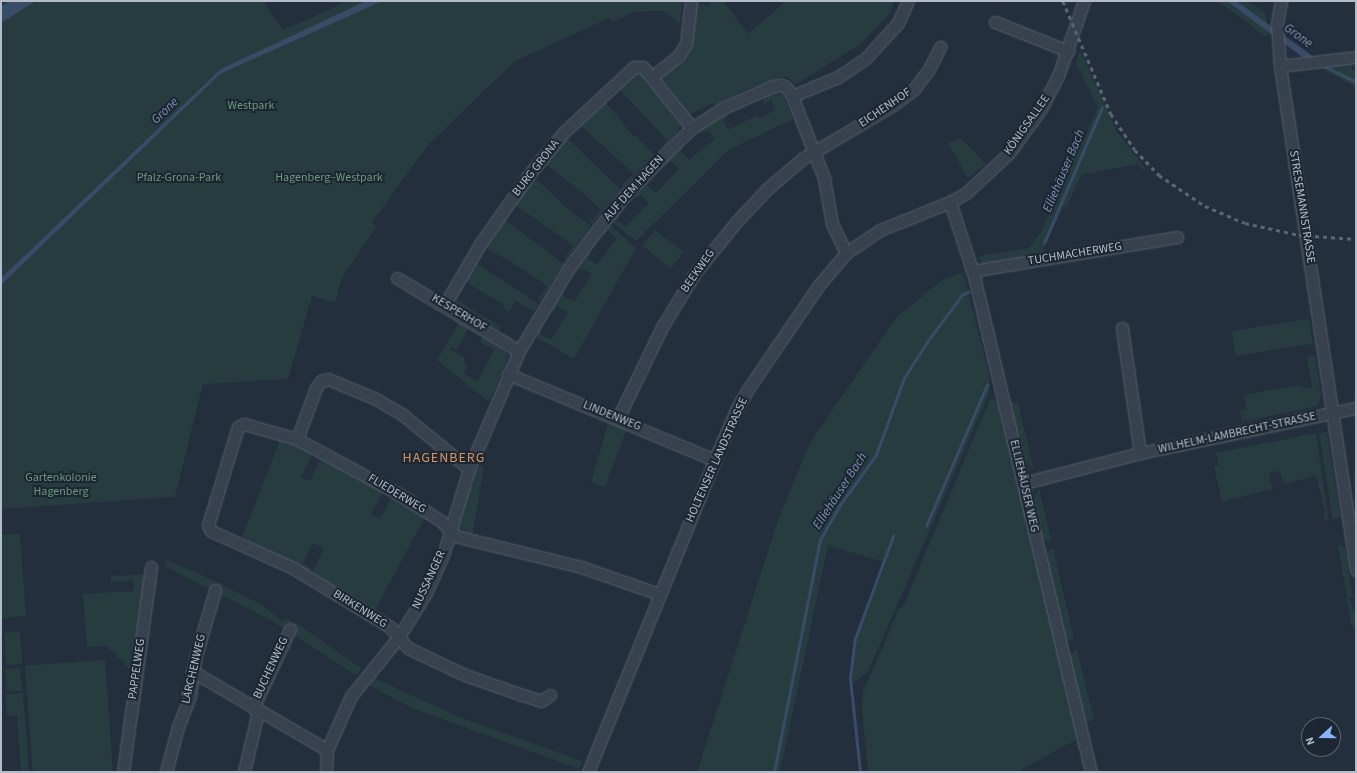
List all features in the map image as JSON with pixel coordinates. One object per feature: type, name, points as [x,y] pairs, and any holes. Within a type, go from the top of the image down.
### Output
[{"type":"street","points":[[652,77],[674,60],[686,44],[691,1]]},
{"type":"street","points":[[846,253],[835,234],[828,193],[792,96],[838,77],[866,58],[898,23],[908,1]]},
{"type":"street","name":"KÖNIGSALLEE","points":[[950,202],[985,178],[1009,153],[1041,109],[1058,76],[1068,51],[1084,1]]},
{"type":"street","name":"STRESEMANNSTRASSE","points":[[1281,1],[1277,29],[1280,66],[1356,570]]},
{"type":"street","points":[[995,22],[1068,51]]},
{"type":"street","name":"EICHENHOF","points":[[814,152],[893,105],[914,89],[929,69],[940,47]]},
{"type":"street","points":[[1280,66],[1356,57]]},
{"type":"street","name":"BURG GRONA","points":[[445,304],[500,214],[564,132],[634,67],[643,67],[692,128]]},
{"type":"street","name":"AUF DEM HAGEN","points":[[508,374],[519,351],[570,266],[627,193],[692,128],[723,108],[772,86],[782,85],[792,96]]},
{"type":"street","name":"BEEKWEG","points":[[618,418],[662,327],[713,249],[767,189],[802,159],[814,152]]},
{"type":"street","name":"HOLTENSER LANDSTRASSE","points":[[588,772],[659,594],[737,408],[748,389],[819,285],[846,253],[861,241],[891,225],[950,202]]},
{"type":"street","name":"ELLIEHÄUSER WEG","points":[[950,202],[972,271],[1024,482],[1091,772]]},
{"type":"street","name":"TUCHMACHERWEG","points":[[972,271],[1177,237]]},
{"type":"street","name":"KESPERHOF","points":[[398,278],[445,304],[519,351]]},
{"type":"street","points":[[1122,328],[1140,453]]},
{"type":"street","name":"LINDENWEG","points":[[508,374],[618,418],[715,460]]},
{"type":"street","name":"NUSSANGER","points":[[326,772],[327,750],[351,696],[398,638],[426,593],[442,555],[469,469],[508,374]]},
{"type":"street","points":[[297,439],[316,388],[321,381],[328,379],[374,398],[403,415],[469,469]]},
{"type":"street","name":"WILHELM-LAMBRECHT-STRASSE","points":[[1024,482],[1140,453],[1356,408]]},
{"type":"street","name":"FLIEDERWEG","points":[[211,531],[208,525],[238,427],[244,424],[297,439],[397,493],[441,521],[455,536],[581,567],[659,594]]},
{"type":"street","name":"BIRKENWEG","points":[[211,531],[293,568],[390,627],[408,648],[465,674],[534,699],[542,701],[550,695]]},
{"type":"street","name":"PAPPELWEG","points":[[123,772],[151,567]]},
{"type":"street","name":"LÄRCHENWEG","points":[[166,772],[178,727],[190,695],[192,671],[215,590]]},
{"type":"street","name":"BUCHENWEG","points":[[256,710],[290,630]]},
{"type":"street","name":"BUCHENWEG","points":[[192,671],[256,710],[327,750]]},
{"type":"street","points":[[244,772],[256,710]]},
{"type":"green space","name":"Pfalz-Grona-Park","points":[[36,1],[263,1],[283,30],[349,1],[682,1],[680,24],[663,11],[634,12],[613,22],[609,18],[515,61],[428,145],[372,222],[376,227],[342,278],[335,302],[312,296],[288,379],[203,384],[175,497],[1,509],[1,23]]},
{"type":"green space","points":[[694,1],[698,1],[701,5],[703,3],[706,7],[713,1],[723,1],[748,34],[786,1],[895,1],[888,15],[859,45],[795,85],[787,76],[750,88],[715,105],[713,103],[689,115],[659,75],[676,62]]},
{"type":"green space","points":[[1218,1],[1248,1],[1265,12],[1269,35],[1265,36]]},
{"type":"green space","points":[[1080,50],[1117,132],[1146,169],[1143,170],[1137,164],[1081,175],[1066,208],[1063,206],[1041,255],[981,264],[979,256],[1029,248],[1042,231],[1072,157],[1081,140],[1084,140],[1098,107],[1076,63]]},
{"type":"green space","points":[[1352,63],[1352,70],[1356,70],[1356,87],[1319,68]]},
{"type":"green space","points":[[634,73],[642,74],[681,125],[678,131],[656,153],[667,141],[656,128],[619,89],[607,98]]},
{"type":"green space","points":[[777,93],[784,97],[793,119],[729,150],[636,241],[611,221],[618,213],[620,217],[618,220],[626,227],[649,203],[640,195],[637,198],[632,196],[649,178],[648,186],[656,193],[679,169],[671,161],[667,165],[663,163],[683,144],[681,151],[689,160],[715,139],[707,130],[703,133],[699,132],[705,125],[727,113],[727,118],[723,120],[728,130],[758,115],[760,118],[776,110],[771,100],[764,104],[761,97]]},
{"type":"green space","points":[[605,101],[633,136],[635,135],[654,155],[623,187],[622,185],[633,174],[621,162],[581,126],[570,135]]},
{"type":"green space","points":[[567,138],[621,190],[592,224],[590,222],[601,210],[589,198],[547,165],[536,174]]},
{"type":"green space","points":[[961,138],[986,164],[968,178],[948,143]]},
{"type":"green space","points":[[534,177],[566,207],[591,226],[566,260],[564,259],[573,246],[560,236],[515,205],[505,217]]},
{"type":"green space","points":[[503,219],[564,264],[540,301],[538,300],[547,286],[533,276],[487,248],[477,261]]},
{"type":"green space","points":[[609,224],[636,248],[574,359],[536,337],[541,327],[541,335],[551,340],[568,312],[558,306],[554,312],[551,309],[563,289],[564,297],[574,302],[592,274],[582,268],[579,271],[574,271],[588,250],[591,255],[588,258],[597,265],[617,238],[608,231],[605,235],[601,234]]},
{"type":"green space","points":[[655,230],[683,252],[671,268],[643,246]]},
{"type":"green space","points":[[476,263],[539,304],[534,312],[516,301],[509,312],[503,309],[504,305],[466,282],[456,299],[501,327],[499,331],[456,304],[455,297]]},
{"type":"green space","points":[[963,272],[989,375],[990,391],[868,672],[851,684],[855,643],[886,563],[828,545],[780,772],[697,772],[779,517],[811,441],[896,318],[942,280]]},
{"type":"green space","points":[[1309,319],[1313,344],[1236,356],[1232,331]]},
{"type":"green space","points":[[460,321],[474,330],[469,328],[457,350],[451,347],[450,349],[465,358],[464,362],[468,365],[464,374],[478,381],[494,350],[480,342],[483,336],[507,353],[506,364],[489,402],[437,360]]},
{"type":"green space","points":[[1315,356],[1321,394],[1317,406],[1242,422],[1240,410],[1246,409],[1244,395],[1301,385],[1301,388],[1312,387],[1307,357]]},
{"type":"green space","points":[[990,399],[997,400],[1079,738],[1017,772],[868,772],[862,708],[863,692],[899,609],[903,607]]},
{"type":"green space","points":[[1009,401],[1018,404],[1034,470],[1022,458]]},
{"type":"green space","points":[[611,421],[627,428],[605,487],[591,482],[608,423]]},
{"type":"green space","points":[[1327,432],[1340,517],[1333,518],[1319,433]]},
{"type":"green space","points":[[1316,433],[1329,523],[1324,518],[1325,510],[1316,476],[1284,484],[1280,472],[1273,471],[1269,475],[1273,489],[1222,502],[1214,467],[1219,465],[1216,453]]},
{"type":"green space","points":[[280,440],[313,452],[301,477],[310,481],[322,457],[384,491],[371,514],[380,519],[393,496],[425,517],[374,612],[311,575],[324,548],[313,543],[303,563],[311,568],[308,573],[242,537]]},
{"type":"green space","points":[[481,466],[484,467],[472,536],[460,533],[457,528],[470,485],[472,486],[474,481],[472,480],[476,469]]},
{"type":"green space","points":[[1039,488],[1051,540],[1046,541],[1041,538],[1033,502]]},
{"type":"green space","points":[[20,534],[26,616],[1,618],[1,535]]},
{"type":"green space","points":[[1338,544],[1345,547],[1353,597],[1349,598],[1356,617],[1356,626],[1352,629]]},
{"type":"green space","points":[[1053,549],[1074,639],[1069,640],[1065,638],[1045,555],[1048,551]]},
{"type":"green space","points":[[167,560],[217,582],[262,605],[284,622],[284,618],[298,624],[362,669],[356,675],[272,621],[165,566]]},
{"type":"green space","points":[[148,574],[133,672],[107,646],[87,647],[83,594],[134,591],[133,580],[111,582],[111,576]]},
{"type":"green space","points":[[20,632],[22,664],[6,665],[4,633]]},
{"type":"green space","points":[[1077,650],[1094,720],[1088,721],[1084,719],[1069,655]]},
{"type":"green space","points":[[105,660],[113,772],[33,772],[25,666]]},
{"type":"green space","points":[[20,668],[22,691],[7,692],[5,669]]},
{"type":"green space","points":[[374,678],[459,717],[582,761],[579,769],[412,708],[369,685]]},
{"type":"green space","points":[[23,693],[29,772],[21,772],[17,715],[7,716],[6,694]]},
{"type":"water","points":[[9,1],[36,1],[1,23],[1,6]]},
{"type":"water","points":[[366,1],[382,1],[220,74],[1,285],[1,278],[221,69]]},
{"type":"water","points":[[1227,1],[1236,1],[1328,67],[1356,80],[1356,84],[1301,56]]},
{"type":"waterway","name":"Elliehäuser Bach","points":[[1044,243],[1102,108]]},
{"type":"waterway","name":"Elliehäuser Bach","points":[[774,772],[820,540],[840,505],[876,455],[904,378],[927,342],[962,295],[968,292]]},
{"type":"waterway","points":[[926,526],[987,385]]},
{"type":"waterway","points":[[860,772],[850,678],[855,639],[893,536]]},
{"type":"railway","points":[[1063,1],[1111,114],[1135,150],[1159,175],[1205,206],[1245,223],[1299,235],[1356,239]]},
{"type":"district","name":"HAGENBERG","points":[[444,458]]},
{"type":"water label","name":"Grone","points":[[1298,36]]},
{"type":"water label","name":"Grone","points":[[165,111]]},
{"type":"park label","name":"Westpark","points":[[251,106]]},
{"type":"park label","name":"Hagenberg–Westpark","points":[[329,178]]},
{"type":"park label","name":"Gartenkolonie Hagenberg","points":[[61,485]]}]
